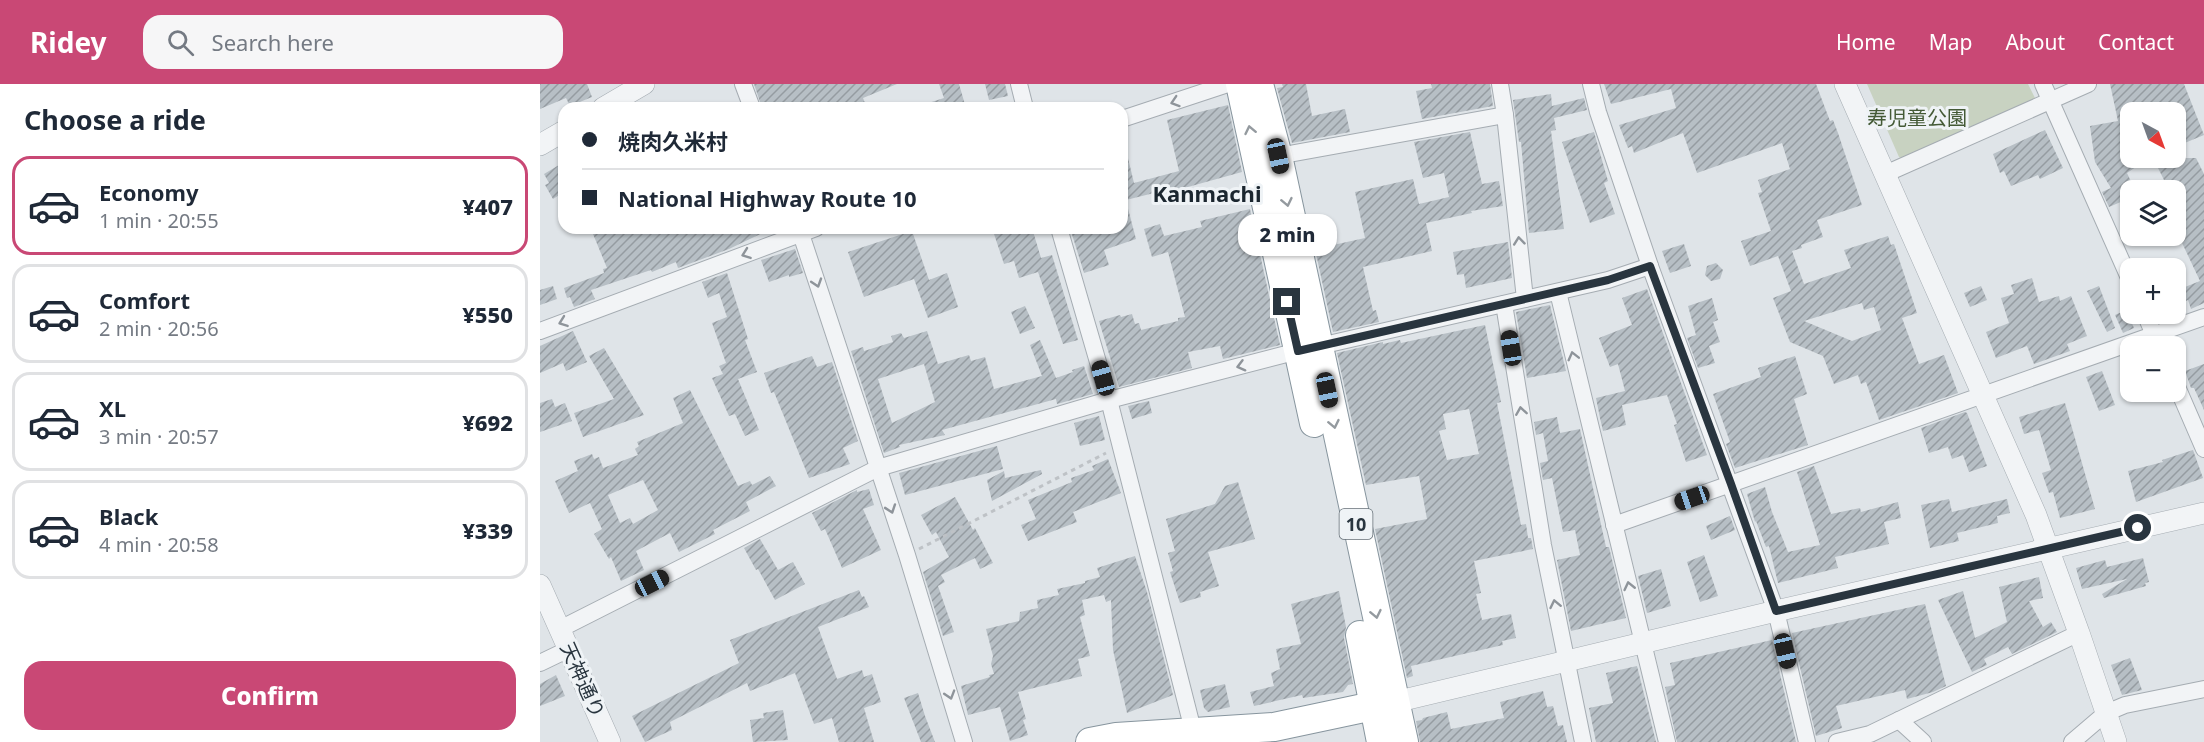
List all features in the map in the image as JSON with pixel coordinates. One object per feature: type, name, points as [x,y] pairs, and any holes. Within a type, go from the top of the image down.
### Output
[{"type":"highway","name":"10","points":[[1240,84],[1307,349],[1385,704],[1404,742]]},
{"type":"highway","name":"10","points":[[1259,84],[1278,156],[1307,349]]},
{"type":"highway","name":"10","points":[[1381,742],[1385,704]]},
{"type":"highway","points":[[1090,742],[1116,737],[1195,738],[1274,727],[1385,704]]},
{"type":"street","points":[[613,102],[644,84]]},
{"type":"street","points":[[743,84],[750,102]]},
{"type":"street","points":[[1019,84],[1024,102]]},
{"type":"street","points":[[1128,117],[1228,84]]},
{"type":"street","points":[[1500,84],[1526,299]]},
{"type":"street","points":[[1591,84],[1598,112],[1650,266],[1776,611],[1806,742]]},
{"type":"street","points":[[1845,84],[2036,515],[2116,742]]},
{"type":"street","points":[[2043,84],[2120,258]]},
{"type":"street","points":[[1885,174],[2088,84]]},
{"type":"street","points":[[1278,156],[1505,115]]},
{"type":"street","points":[[540,145],[558,134]]},
{"type":"street","points":[[540,331],[795,234]]},
{"type":"street","points":[[806,234],[964,742]]},
{"type":"street","points":[[1061,234],[1109,400],[1195,738]]},
{"type":"street","points":[[560,629],[878,468],[1109,400],[1307,349],[1608,280],[1650,266]]},
{"type":"street","points":[[1558,292],[1667,742]]},
{"type":"street","points":[[1504,304],[1543,545],[1583,742]]},
{"type":"street","points":[[2164,336],[2204,317]]},
{"type":"street","points":[[1614,525],[1982,396],[2120,352]]},
{"type":"street","points":[[2184,402],[2204,449]]},
{"type":"street","points":[[1385,704],[2204,513]]},
{"type":"street","name":"天神通り","points":[[540,585],[610,742]]},
{"type":"street","points":[[1837,742],[1870,734],[2079,633]]},
{"type":"street","points":[[540,663],[569,649]]},
{"type":"street","points":[[2072,742],[2106,713],[2125,705],[2204,689]]},
{"type":"street","points":[[1899,720],[1923,742]]},
{"type":"path","points":[[907,555],[1120,446]]},
{"type":"green space","name":"寿児童公園","points":[[1867,84],[2028,84],[2036,100],[1903,159],[1899,157]]},
{"type":"building","points":[[540,84],[587,84],[592,97],[580,102],[568,102],[566,98],[540,109]]},
{"type":"building","points":[[754,84],[897,84],[863,98],[865,102],[760,102]]},
{"type":"building","points":[[939,84],[959,84],[964,102],[931,102],[944,98]]},
{"type":"building","points":[[985,84],[1005,84],[1008,96],[989,100]]},
{"type":"building","points":[[1282,84],[1306,84],[1312,116],[1345,109],[1350,132],[1292,143],[1277,88],[1283,87]]},
{"type":"building","points":[[1431,84],[1490,84],[1493,106],[1422,119],[1416,91],[1432,88]]},
{"type":"building","points":[[1604,84],[1816,84],[1830,121],[1833,120],[1838,133],[1862,205],[1817,220],[1823,237],[1792,251],[1804,284],[1851,268],[1844,250],[1888,236],[1891,245],[1894,244],[1917,313],[1902,318],[1919,364],[1944,355],[1958,393],[1879,420],[1866,382],[1861,384],[1858,375],[1834,384],[1823,356],[1790,342],[1773,298],[1791,291],[1778,256],[1750,266],[1741,241],[1771,231],[1758,193],[1762,192],[1758,180],[1790,169],[1782,143],[1697,173],[1683,133],[1634,153],[1632,146],[1628,148],[1619,125],[1676,108],[1671,89],[1611,104]],"holes":[[[1862,303],[1864,310],[1874,307],[1881,330],[1852,341],[1804,321]]]},
{"type":"building","points":[[2110,84],[2184,84],[2204,135],[2186,142],[2186,102],[2120,102],[2120,168],[2134,168],[2127,173],[2130,180],[2120,180],[2120,202],[2109,207],[2102,192],[2111,188],[2095,162],[2090,126],[2118,121]]},
{"type":"building","points":[[1551,94],[1552,106],[1584,98],[1587,110],[1554,118],[1556,130],[1551,131],[1564,229],[1529,233],[1521,142],[1519,142],[1513,100]]},
{"type":"building","points":[[1228,105],[1242,172],[1159,195],[1158,192],[1128,200],[1128,158],[1134,183],[1179,171],[1167,120]]},
{"type":"building","points":[[2045,130],[2063,168],[2040,179],[2038,175],[2011,186],[2004,171],[2000,173],[1993,154]]},
{"type":"building","points":[[1470,132],[1482,184],[1499,181],[1503,206],[1471,211],[1472,213],[1426,223],[1432,251],[1363,267],[1373,311],[1376,310],[1379,322],[1333,332],[1315,249],[1365,238],[1355,192],[1413,179],[1419,204],[1449,197],[1444,173],[1423,178],[1414,142]]},
{"type":"building","points":[[1594,132],[1608,181],[1604,183],[1615,214],[1590,223],[1562,142]]},
{"type":"building","points":[[2186,158],[2196,158],[2204,174],[2204,303],[2191,309],[2188,300],[2186,301],[2186,287],[2200,281],[2183,246],[2186,246],[2186,180],[2164,180],[2158,168],[2186,168]]},
{"type":"building","points":[[558,166],[558,196],[553,199],[545,185],[549,183],[544,174]]},
{"type":"building","points":[[1128,209],[1136,239],[1104,250],[1109,265],[1084,273],[1072,234],[1128,234]]},
{"type":"building","points":[[1250,209],[1280,345],[1223,359],[1220,346],[1188,352],[1192,368],[1119,387],[1099,321],[1132,314],[1135,324],[1139,323],[1141,330],[1178,321],[1178,318],[1185,317],[1168,252],[1152,257],[1144,229],[1160,224],[1164,236],[1202,227],[1200,221]]},
{"type":"building","points":[[593,234],[760,234],[729,249],[678,268],[676,262],[652,272],[651,270],[591,290],[595,299],[574,307],[570,297],[567,298],[564,288],[604,273],[603,269],[607,268]]},
{"type":"building","points":[[903,234],[913,234],[929,280],[947,273],[958,307],[928,318],[914,279],[864,297],[848,252]]},
{"type":"building","points":[[994,234],[1034,234],[1041,258],[1052,255],[1078,340],[1063,344],[1038,272],[1019,278],[1014,261],[1004,264]]},
{"type":"building","points":[[1508,242],[1512,278],[1466,288],[1464,274],[1457,275],[1453,252]]},
{"type":"building","points":[[1684,244],[1691,266],[1670,273],[1662,251]]},
{"type":"building","points":[[795,249],[803,273],[769,282],[761,260]]},
{"type":"building","points":[[1716,263],[1723,270],[1720,279],[1711,281],[1705,275],[1707,266]]},
{"type":"building","points":[[727,273],[748,339],[745,340],[757,372],[738,379],[759,430],[745,436],[735,414],[729,416],[712,378],[723,374],[719,366],[726,363],[712,323],[727,317],[719,293],[708,298],[702,282]]},
{"type":"building","points":[[2032,278],[2039,302],[2059,296],[2060,301],[2071,296],[2087,336],[2067,344],[2070,351],[2034,364],[2027,346],[1996,358],[1986,332],[2009,323],[2001,298],[2014,294],[2011,285]]},
{"type":"building","points":[[553,286],[557,299],[540,305],[540,290]]},
{"type":"building","points":[[1981,286],[1987,300],[1970,307],[1964,293]]},
{"type":"building","points":[[2099,286],[2115,328],[2107,332],[2087,291]]},
{"type":"building","points":[[1647,289],[1707,455],[1686,462],[1667,395],[1622,405],[1626,425],[1603,431],[1600,418],[1596,398],[1625,391],[1618,364],[1610,367],[1599,338],[1632,325],[1622,298]]},
{"type":"building","points":[[1712,298],[1718,320],[1713,322],[1720,342],[1709,346],[1715,363],[1698,368],[1687,338],[1696,335],[1688,306]]},
{"type":"building","points":[[1550,305],[1566,371],[1527,378],[1516,312]]},
{"type":"building","points":[[1025,306],[1035,328],[1020,334],[1011,312]]},
{"type":"building","points":[[2120,313],[2120,324],[2132,324],[2134,328],[2123,333],[2115,315]]},
{"type":"building","points":[[1485,325],[1501,402],[1497,403],[1521,525],[1526,524],[1528,538],[1531,538],[1533,549],[1474,561],[1481,593],[1476,594],[1482,620],[1511,614],[1516,638],[1502,641],[1503,645],[1411,666],[1413,676],[1407,678],[1375,529],[1427,519],[1419,476],[1366,485],[1337,353],[1383,342],[1383,344],[1400,340],[1401,343]],"holes":[[[1469,409],[1479,454],[1447,460],[1439,431],[1446,429],[1443,414]]]},
{"type":"building","points":[[573,331],[587,362],[566,371],[563,363],[540,373],[540,346]]},
{"type":"building","points":[[927,331],[938,364],[969,355],[971,361],[985,357],[994,389],[1042,376],[1030,345],[1040,340],[1056,378],[1084,366],[1093,394],[1057,404],[1056,399],[942,430],[945,435],[899,445],[900,447],[884,453],[851,351],[863,347],[864,351],[893,342],[891,336],[901,333],[904,338]],"holes":[[[924,364],[935,402],[892,423],[878,379]]]},
{"type":"building","points":[[604,348],[644,415],[583,437],[574,413],[614,399],[589,356]]},
{"type":"building","points":[[812,356],[817,367],[832,362],[858,441],[843,448],[850,464],[809,478],[764,373]]},
{"type":"building","points":[[1795,356],[1807,394],[1794,399],[1808,445],[1735,468],[1726,444],[1730,442],[1713,394],[1761,377],[1758,368]]},
{"type":"building","points":[[2204,364],[2204,410],[2194,388],[2191,388],[2186,371]]},
{"type":"building","points":[[2102,371],[2115,405],[2099,411],[2086,377]]},
{"type":"building","points":[[690,390],[738,486],[750,481],[752,485],[770,476],[776,486],[746,502],[750,511],[713,530],[715,534],[679,552],[670,533],[636,551],[644,570],[621,581],[611,557],[609,559],[594,534],[602,529],[590,503],[569,513],[555,481],[578,471],[574,461],[592,454],[594,459],[599,457],[603,468],[638,455],[635,449],[639,446],[637,442],[683,423],[673,398]],"holes":[[[643,480],[658,510],[633,524],[630,518],[620,523],[608,495]]]},
{"type":"building","points":[[552,399],[555,407],[565,403],[572,421],[540,432],[540,403]]},
{"type":"building","points":[[1149,401],[1152,413],[1132,419],[1128,406]]},
{"type":"building","points":[[2065,403],[2095,509],[2060,518],[2053,492],[2049,493],[2042,473],[2051,470],[2039,430],[2024,434],[2019,417]]},
{"type":"building","points":[[1965,412],[1987,466],[1969,472],[1963,455],[1952,459],[1948,447],[1929,453],[1921,428]]},
{"type":"building","points":[[1099,416],[1105,440],[1080,446],[1074,423]]},
{"type":"building","points":[[1557,417],[1560,433],[1580,429],[1606,547],[1609,547],[1626,618],[1571,631],[1557,560],[1580,555],[1575,530],[1563,532],[1552,478],[1543,480],[1540,463],[1548,461],[1543,433],[1536,435],[1534,422]]},
{"type":"building","points":[[997,446],[1003,469],[905,495],[899,473]]},
{"type":"building","points":[[2193,450],[2203,478],[2136,502],[2128,471],[2163,462],[2162,460]]},
{"type":"building","points":[[1108,459],[1121,493],[1073,512],[1077,522],[1028,541],[1021,525],[1036,519],[1028,500],[1072,482],[1071,478],[1094,470],[1092,466]]},
{"type":"building","points":[[1814,466],[1831,514],[1860,508],[1861,512],[1898,502],[1901,518],[1884,522],[1889,544],[1835,557],[1838,568],[1778,583],[1769,546],[1766,547],[1755,522],[1747,494],[1765,487],[1788,552],[1820,545],[1797,472]]},
{"type":"building","points":[[1041,470],[1042,474],[992,501],[987,480],[1004,471],[1005,478]]},
{"type":"building","points":[[1238,482],[1255,539],[1208,552],[1219,586],[1200,592],[1201,597],[1180,603],[1170,572],[1173,571],[1168,553],[1175,551],[1166,519],[1215,504],[1225,486]]},
{"type":"building","points":[[869,489],[874,505],[863,509],[881,550],[842,568],[825,529],[821,531],[812,513],[857,490],[857,492]]},
{"type":"building","points":[[955,497],[973,530],[975,528],[993,563],[980,569],[975,558],[941,575],[945,582],[938,586],[954,632],[943,636],[923,572],[949,557],[936,532],[932,535],[921,515]]},
{"type":"building","points":[[1949,499],[1952,512],[2007,499],[2010,513],[1997,516],[1998,523],[1957,533],[1959,541],[1930,548],[1921,505]]},
{"type":"building","points":[[1730,516],[1735,530],[1711,540],[1706,526]]},
{"type":"building","points":[[760,539],[778,570],[793,562],[805,584],[775,600],[744,548]]},
{"type":"building","points":[[1704,555],[1718,596],[1700,602],[1687,562]]},
{"type":"building","points":[[1135,556],[1147,592],[1173,695],[1127,713],[1113,650],[1111,600],[1106,602],[1104,595],[1082,600],[1085,615],[1080,617],[1090,656],[1078,659],[1082,676],[1018,692],[1028,735],[1010,741],[1000,707],[968,715],[961,686],[994,674],[991,664],[993,656],[986,629],[1019,621],[1020,612],[1038,608],[1037,600],[1059,595],[1057,589],[1100,577],[1097,568]]},
{"type":"building","points":[[2143,558],[2149,582],[2145,583],[2146,586],[2104,598],[2102,594],[2127,579],[2082,589],[2076,568],[2105,560],[2107,567]]},
{"type":"building","points":[[1661,569],[1671,606],[1647,613],[1638,576]]},
{"type":"building","points":[[2039,577],[2043,598],[2029,601],[2043,627],[2051,622],[2057,632],[2012,654],[2008,647],[1984,659],[1987,665],[1972,672],[1938,600],[1963,591],[1975,638],[2007,622],[1999,587]]},
{"type":"building","points":[[859,590],[869,607],[818,627],[837,679],[862,670],[864,677],[872,674],[881,702],[864,708],[874,742],[839,742],[832,718],[814,724],[795,673],[750,691],[747,683],[670,722],[672,730],[645,742],[632,716],[739,663],[730,640]]},
{"type":"building","points":[[1339,591],[1346,627],[1344,638],[1353,684],[1348,685],[1343,692],[1303,698],[1302,695],[1254,706],[1250,692],[1274,686],[1271,673],[1280,669],[1276,649],[1301,644],[1291,604]]},
{"type":"building","points":[[1925,604],[1946,686],[1907,699],[1905,690],[1836,706],[1842,728],[1816,736],[1792,633]]},
{"type":"building","points":[[1772,640],[1796,742],[1677,742],[1665,687],[1675,685],[1670,663]]},
{"type":"building","points":[[2130,658],[2142,690],[2122,695],[2111,665]]},
{"type":"building","points":[[1637,666],[1656,742],[1596,742],[1589,708],[1613,703],[1606,673]]},
{"type":"building","points":[[556,675],[565,696],[540,706],[540,684]]},
{"type":"building","points":[[1225,684],[1230,707],[1208,712],[1204,708],[1200,690]]},
{"type":"building","points":[[1543,691],[1547,707],[1553,706],[1558,726],[1563,725],[1567,742],[1420,742],[1416,721],[1423,718],[1447,712],[1451,729],[1504,718],[1500,702]]},
{"type":"building","points":[[918,693],[935,742],[921,742],[904,698]]},
{"type":"building","points":[[783,710],[788,740],[753,742],[750,720],[764,718],[763,713]]},
{"type":"district","name":"Kanmachi","points":[[1207,193]]},
{"type":"route","points":[[1287,302],[1298,351],[1608,280],[1650,266],[1776,611],[2138,528]]}]
